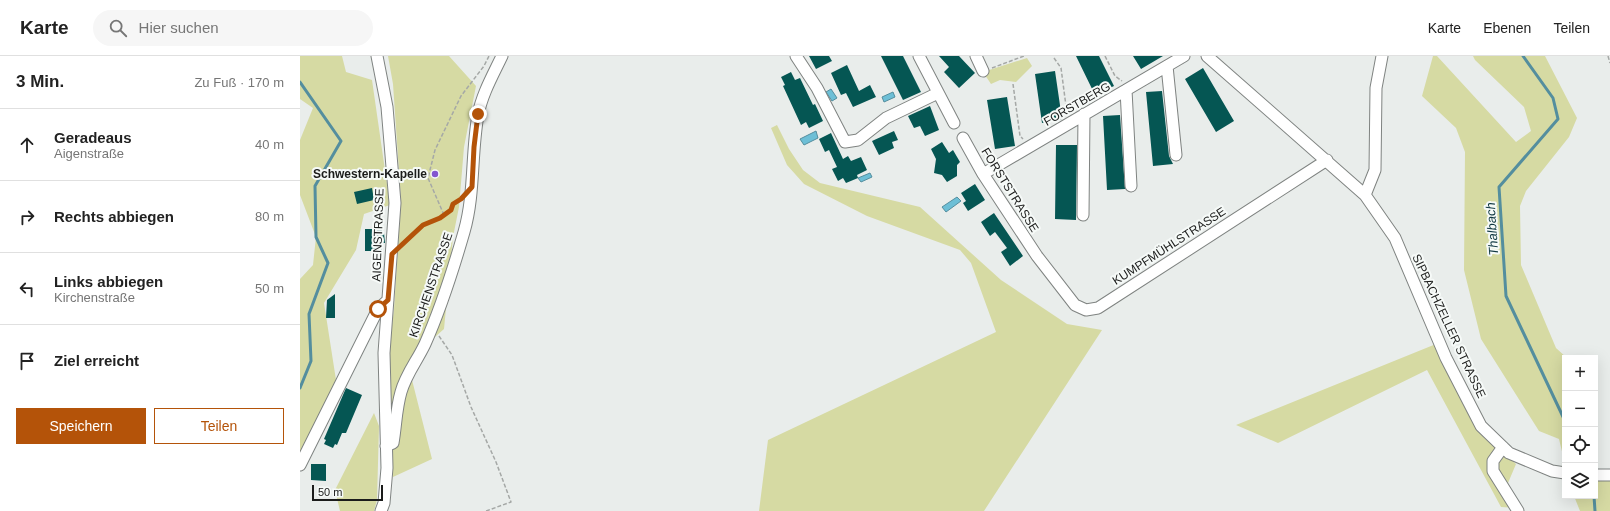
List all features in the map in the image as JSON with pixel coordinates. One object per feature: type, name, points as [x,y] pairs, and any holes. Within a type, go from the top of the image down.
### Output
[{"type":"street","name":"AIGENSTRASSE","points":[[377,56],[388,107],[394,196],[392,254],[384,353],[387,468],[385,508]]},
{"type":"street","name":"KIRCHENSTRASSE","points":[[386,446],[392,443],[400,394],[405,378],[424,346],[431,329],[464,231],[472,187],[474,147],[478,114],[488,86],[502,56]]},
{"type":"street","points":[[796,56],[817,88],[845,142],[858,140],[886,118],[938,93]]},
{"type":"street","points":[[919,56],[954,123]]},
{"type":"street","points":[[976,56],[983,71]]},
{"type":"street","name":"FORSTBERG","points":[[983,174],[1184,56]]},
{"type":"street","name":"SIPBACHZELLER STRASSE","points":[[1207,56],[1365,195],[1395,238],[1446,358],[1481,426],[1509,453],[1552,471],[1562,473]]},
{"type":"street","points":[[1365,195],[1375,170],[1376,88],[1382,56]]},
{"type":"street","points":[[1167,66],[1176,155]]},
{"type":"street","points":[[1128,89],[1131,186]]},
{"type":"street","points":[[1081,116],[1083,215]]},
{"type":"street","name":"FORSTSTRASSE","points":[[963,138],[983,174],[1037,256]]},
{"type":"street","name":"KUMPFMÜHLSTRASSE","points":[[1037,256],[1075,305],[1086,310],[1098,308],[1327,160]]},
{"type":"street","points":[[300,466],[378,309],[388,300]]},
{"type":"street","points":[[1503,447],[1493,461],[1494,471],[1518,511]]},
{"type":"path","points":[[444,215],[428,178],[435,150],[461,96],[484,66],[489,56]]},
{"type":"path","points":[[983,71],[1013,62],[1024,56]]},
{"type":"path","points":[[1105,56],[1115,76],[1128,89]]},
{"type":"path","points":[[1608,56],[1610,63]]},
{"type":"path","points":[[1054,58],[1061,68],[1066,106],[1081,116]]},
{"type":"path","points":[[1013,84],[1020,136],[1029,147]]},
{"type":"path","points":[[392,254],[423,225],[451,210],[453,204],[461,199],[472,187]]},
{"type":"path","points":[[431,329],[441,338],[452,356],[471,407],[496,462],[511,502],[486,511]]},
{"type":"green space","points":[[300,56],[342,56],[346,72],[372,80],[390,205],[364,214],[356,250],[324,303],[336,380],[300,459],[300,279],[313,265],[316,237],[300,195],[300,140],[313,108],[300,99]]},
{"type":"green space","points":[[388,56],[449,56],[476,86],[464,147],[459,207],[453,237],[444,329],[427,344],[411,376],[432,459],[393,477],[389,350],[394,309],[401,201],[393,84]]},
{"type":"green space","points":[[1433,56],[1437,56],[1516,142],[1531,131],[1524,107],[1475,60],[1473,56],[1545,56],[1577,118],[1569,137],[1526,191],[1520,206],[1521,265],[1556,348],[1564,355],[1562,355],[1562,452],[1559,439],[1539,431],[1481,339],[1464,270],[1465,152],[1456,128],[1422,96]]},
{"type":"green space","points":[[1027,58],[1032,66],[1016,82],[1000,80],[991,84],[983,72]]},
{"type":"green space","points":[[777,125],[789,149],[803,170],[820,183],[920,207],[1001,280],[1067,324],[1102,330],[984,511],[759,511],[768,440],[996,332],[971,263],[960,250],[867,216],[804,184],[787,165],[771,128]]},
{"type":"green space","points":[[1436,344],[1478,429],[1516,464],[1508,483],[1519,504],[1516,508],[1501,507],[1427,370],[1278,443],[1236,425]]},
{"type":"green space","points":[[374,413],[379,426],[377,500],[374,511],[340,511],[335,490]]},
{"type":"green space","points":[[1598,478],[1610,479],[1610,511],[1580,511],[1575,499],[1598,499]]},
{"type":"water","points":[[831,89],[837,98],[832,101],[826,92]]},
{"type":"water","points":[[893,92],[895,97],[884,102],[882,97]]},
{"type":"water","points":[[816,131],[818,138],[804,145],[800,139]]},
{"type":"water","points":[[870,173],[872,177],[861,182],[858,178]]},
{"type":"water","points":[[957,197],[961,201],[946,212],[942,207]]},
{"type":"building","points":[[809,56],[829,56],[832,61],[816,69]]},
{"type":"building","points":[[881,56],[903,56],[921,92],[903,100]]},
{"type":"building","points":[[939,56],[959,56],[975,73],[959,88],[944,72],[949,67]]},
{"type":"building","points":[[1076,56],[1099,56],[1114,86],[1095,95]]},
{"type":"building","points":[[1133,56],[1163,56],[1141,69]]},
{"type":"building","points":[[847,65],[859,91],[870,85],[876,97],[853,107],[846,93],[841,95],[831,73]]},
{"type":"building","points":[[1203,68],[1234,121],[1216,132],[1185,79]]},
{"type":"building","points":[[1055,71],[1062,119],[1042,123],[1035,74]]},
{"type":"building","points":[[791,72],[795,80],[800,78],[813,105],[815,104],[823,121],[809,128],[806,122],[801,125],[783,86],[785,85],[781,77]]},
{"type":"building","points":[[1162,91],[1169,156],[1173,164],[1153,166],[1146,92]]},
{"type":"building","points":[[1007,97],[1015,146],[995,149],[987,100]]},
{"type":"building","points":[[930,106],[939,130],[925,136],[920,126],[914,128],[908,116]]},
{"type":"building","points":[[1120,115],[1125,189],[1107,190],[1103,116]]},
{"type":"building","points":[[894,131],[898,140],[892,142],[894,148],[879,155],[872,141]]},
{"type":"building","points":[[831,133],[843,159],[848,156],[851,161],[861,157],[867,170],[857,175],[858,178],[846,183],[843,178],[838,181],[832,169],[837,167],[829,150],[825,152],[819,139]]},
{"type":"building","points":[[942,142],[949,153],[953,150],[960,162],[957,165],[957,176],[947,182],[942,175],[934,173],[936,159],[931,149]]},
{"type":"building","points":[[1056,145],[1077,145],[1076,220],[1055,219]]},
{"type":"building","points":[[975,184],[985,200],[968,211],[963,203],[966,201],[961,193]]},
{"type":"building","points":[[372,188],[374,200],[357,204],[354,192]]},
{"type":"building","points":[[994,213],[1023,256],[1010,266],[1001,252],[1007,248],[995,232],[990,236],[981,222]]},
{"type":"building","points":[[365,229],[382,229],[385,243],[382,243],[382,251],[365,251]]},
{"type":"building","points":[[335,294],[335,318],[326,318],[327,300]]},
{"type":"building","points":[[346,388],[362,395],[346,433],[342,433],[337,445],[335,444],[333,448],[324,444],[326,440],[324,439]]},
{"type":"building","points":[[311,464],[326,464],[326,481],[311,480]]},
{"type":"waterway","name":"Thalbach","points":[[1523,56],[1553,98],[1558,119],[1499,187],[1506,296],[1562,415]]},
{"type":"waterway","points":[[300,82],[341,141],[315,186],[316,237],[328,263],[309,314],[311,361],[300,388]]},
{"type":"waterway","name":"Thalbach","points":[[1594,499],[1595,511]]},
{"type":"place","name":"Schwestern-Kapelle","points":[[435,174]]},
{"type":"route","points":[[378,309],[388,300],[392,254],[423,225],[440,218],[451,210],[453,204],[461,199],[472,187],[474,147],[478,114]]}]
